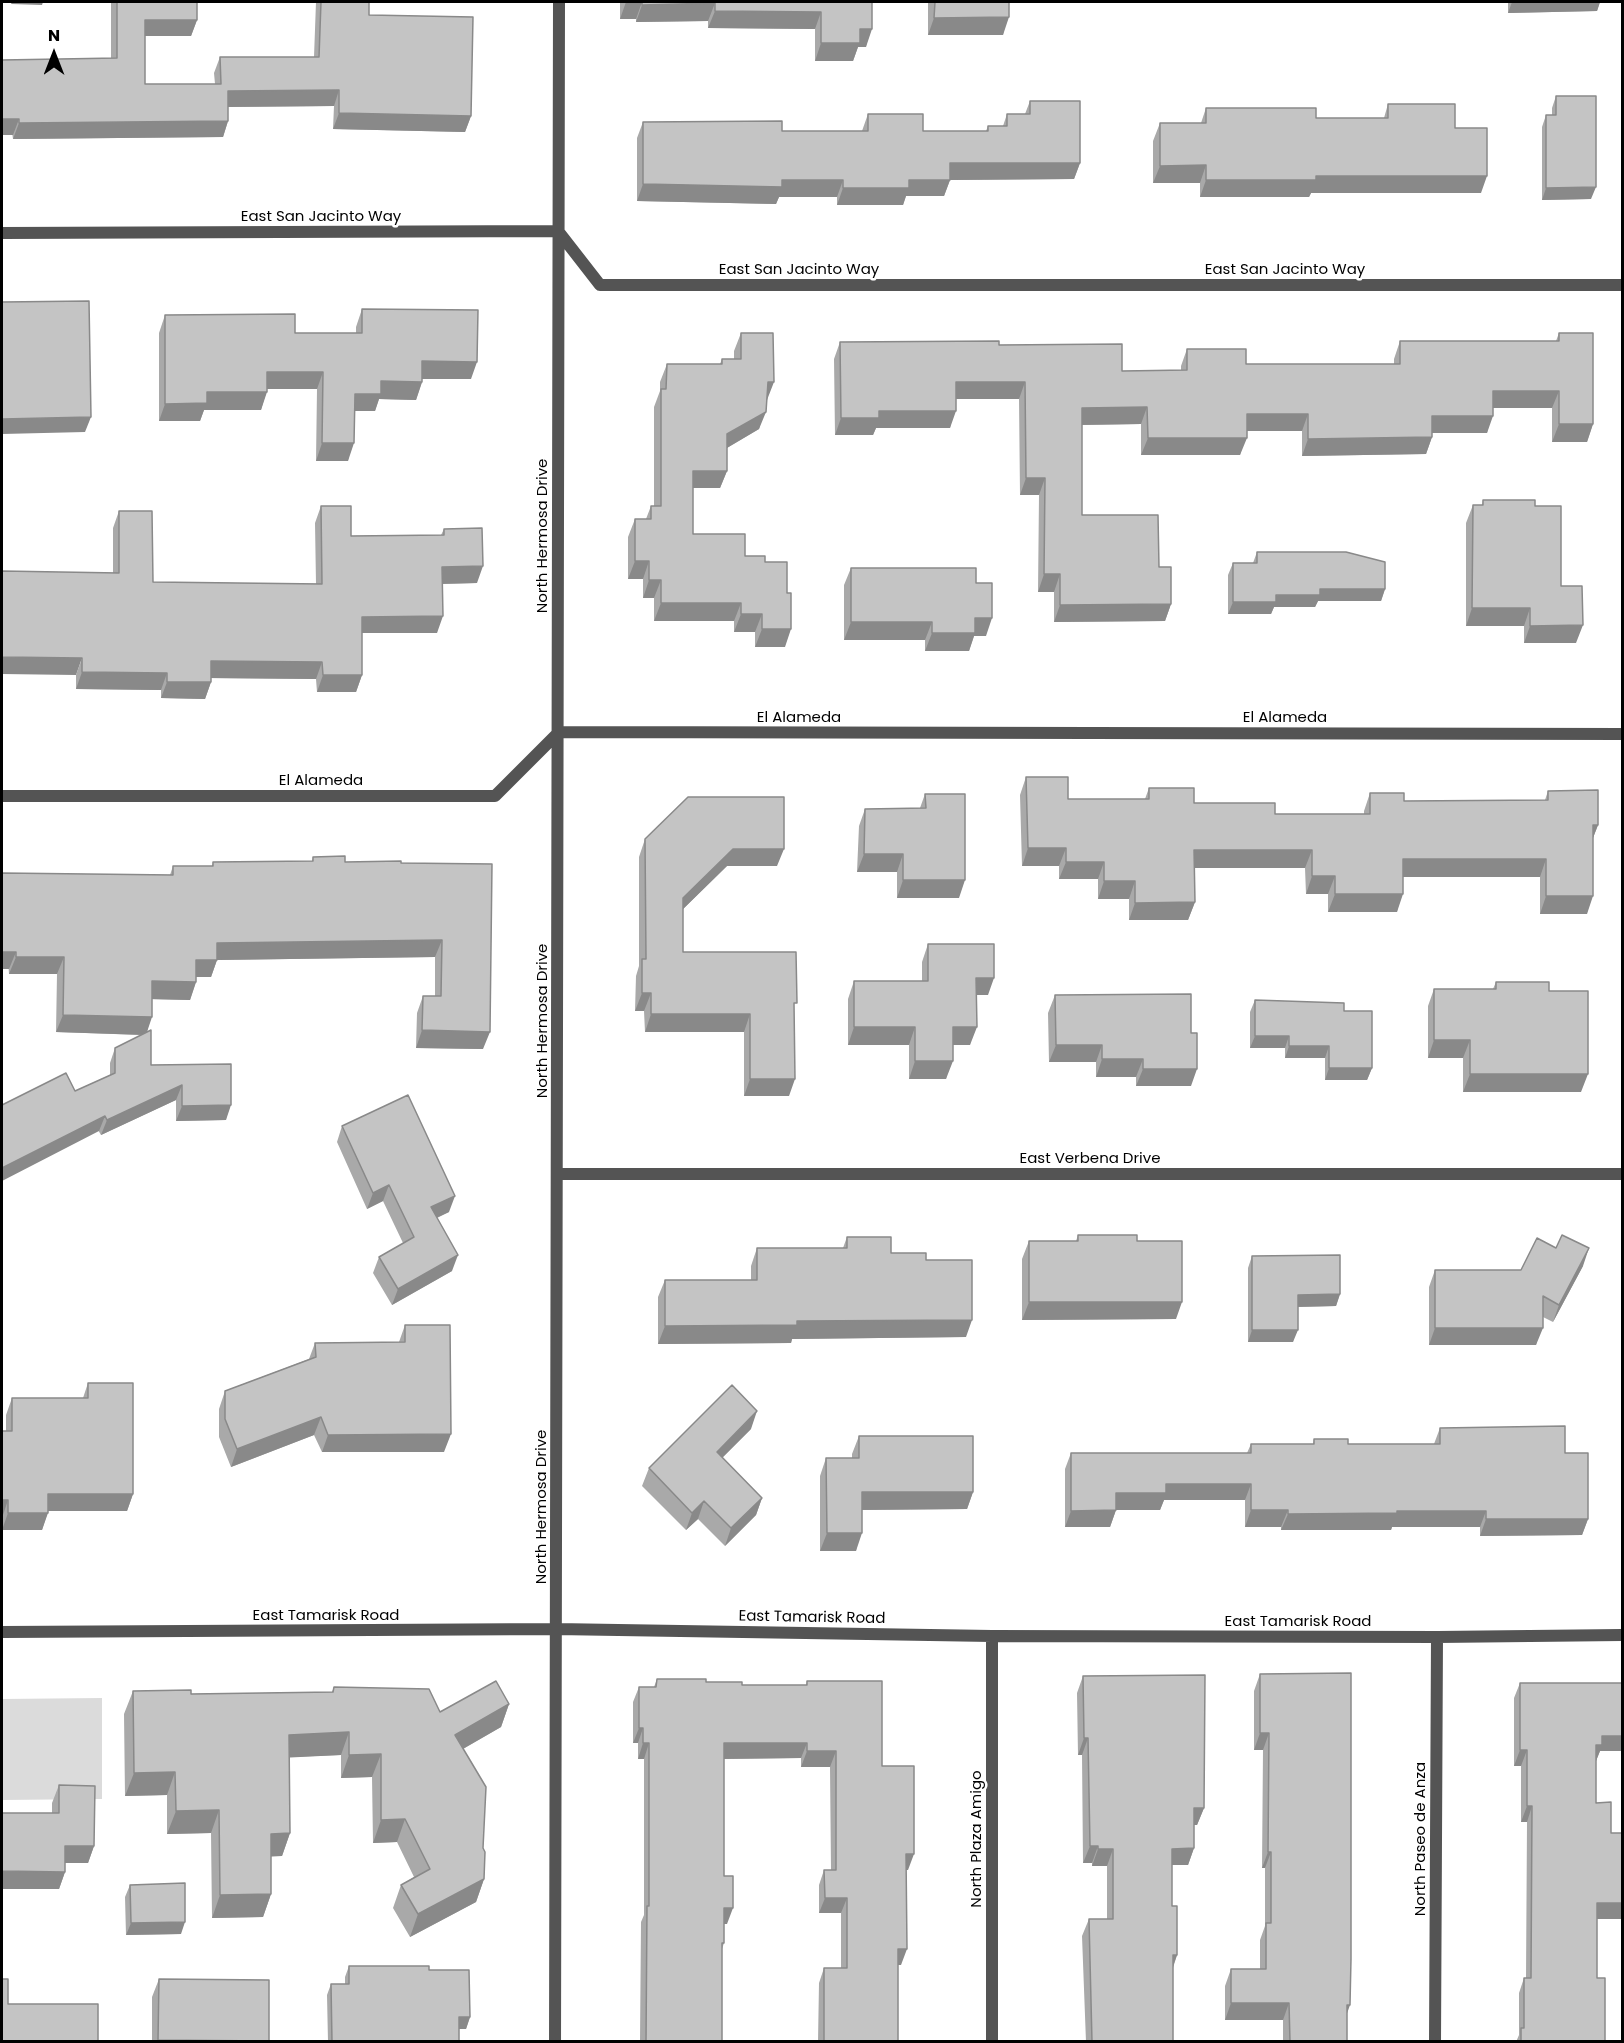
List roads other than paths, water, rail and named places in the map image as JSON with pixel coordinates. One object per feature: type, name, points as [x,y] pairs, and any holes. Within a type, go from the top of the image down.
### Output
[{"type":"street","name":"North Hermosa Drive","points":[[555,2042],[559,2]]},
{"type":"street","name":"East San Jacinto Way","points":[[2,232],[558,231],[600,285],[1623,285]]},
{"type":"street","name":"El Alameda","points":[[2,796],[495,796],[559,732],[1623,734]]},
{"type":"street","name":"East Verbena Drive","points":[[558,1174],[1623,1174]]},
{"type":"street","name":"East Tamarisk Road","points":[[2,1632],[556,1629],[992,1636],[1623,1635]]},
{"type":"street","name":"North Plaza Amigo","points":[[992,1636],[992,2042]]},
{"type":"street","name":"North Paseo de Anza","points":[[1435,2042],[1437,1637]]}]
